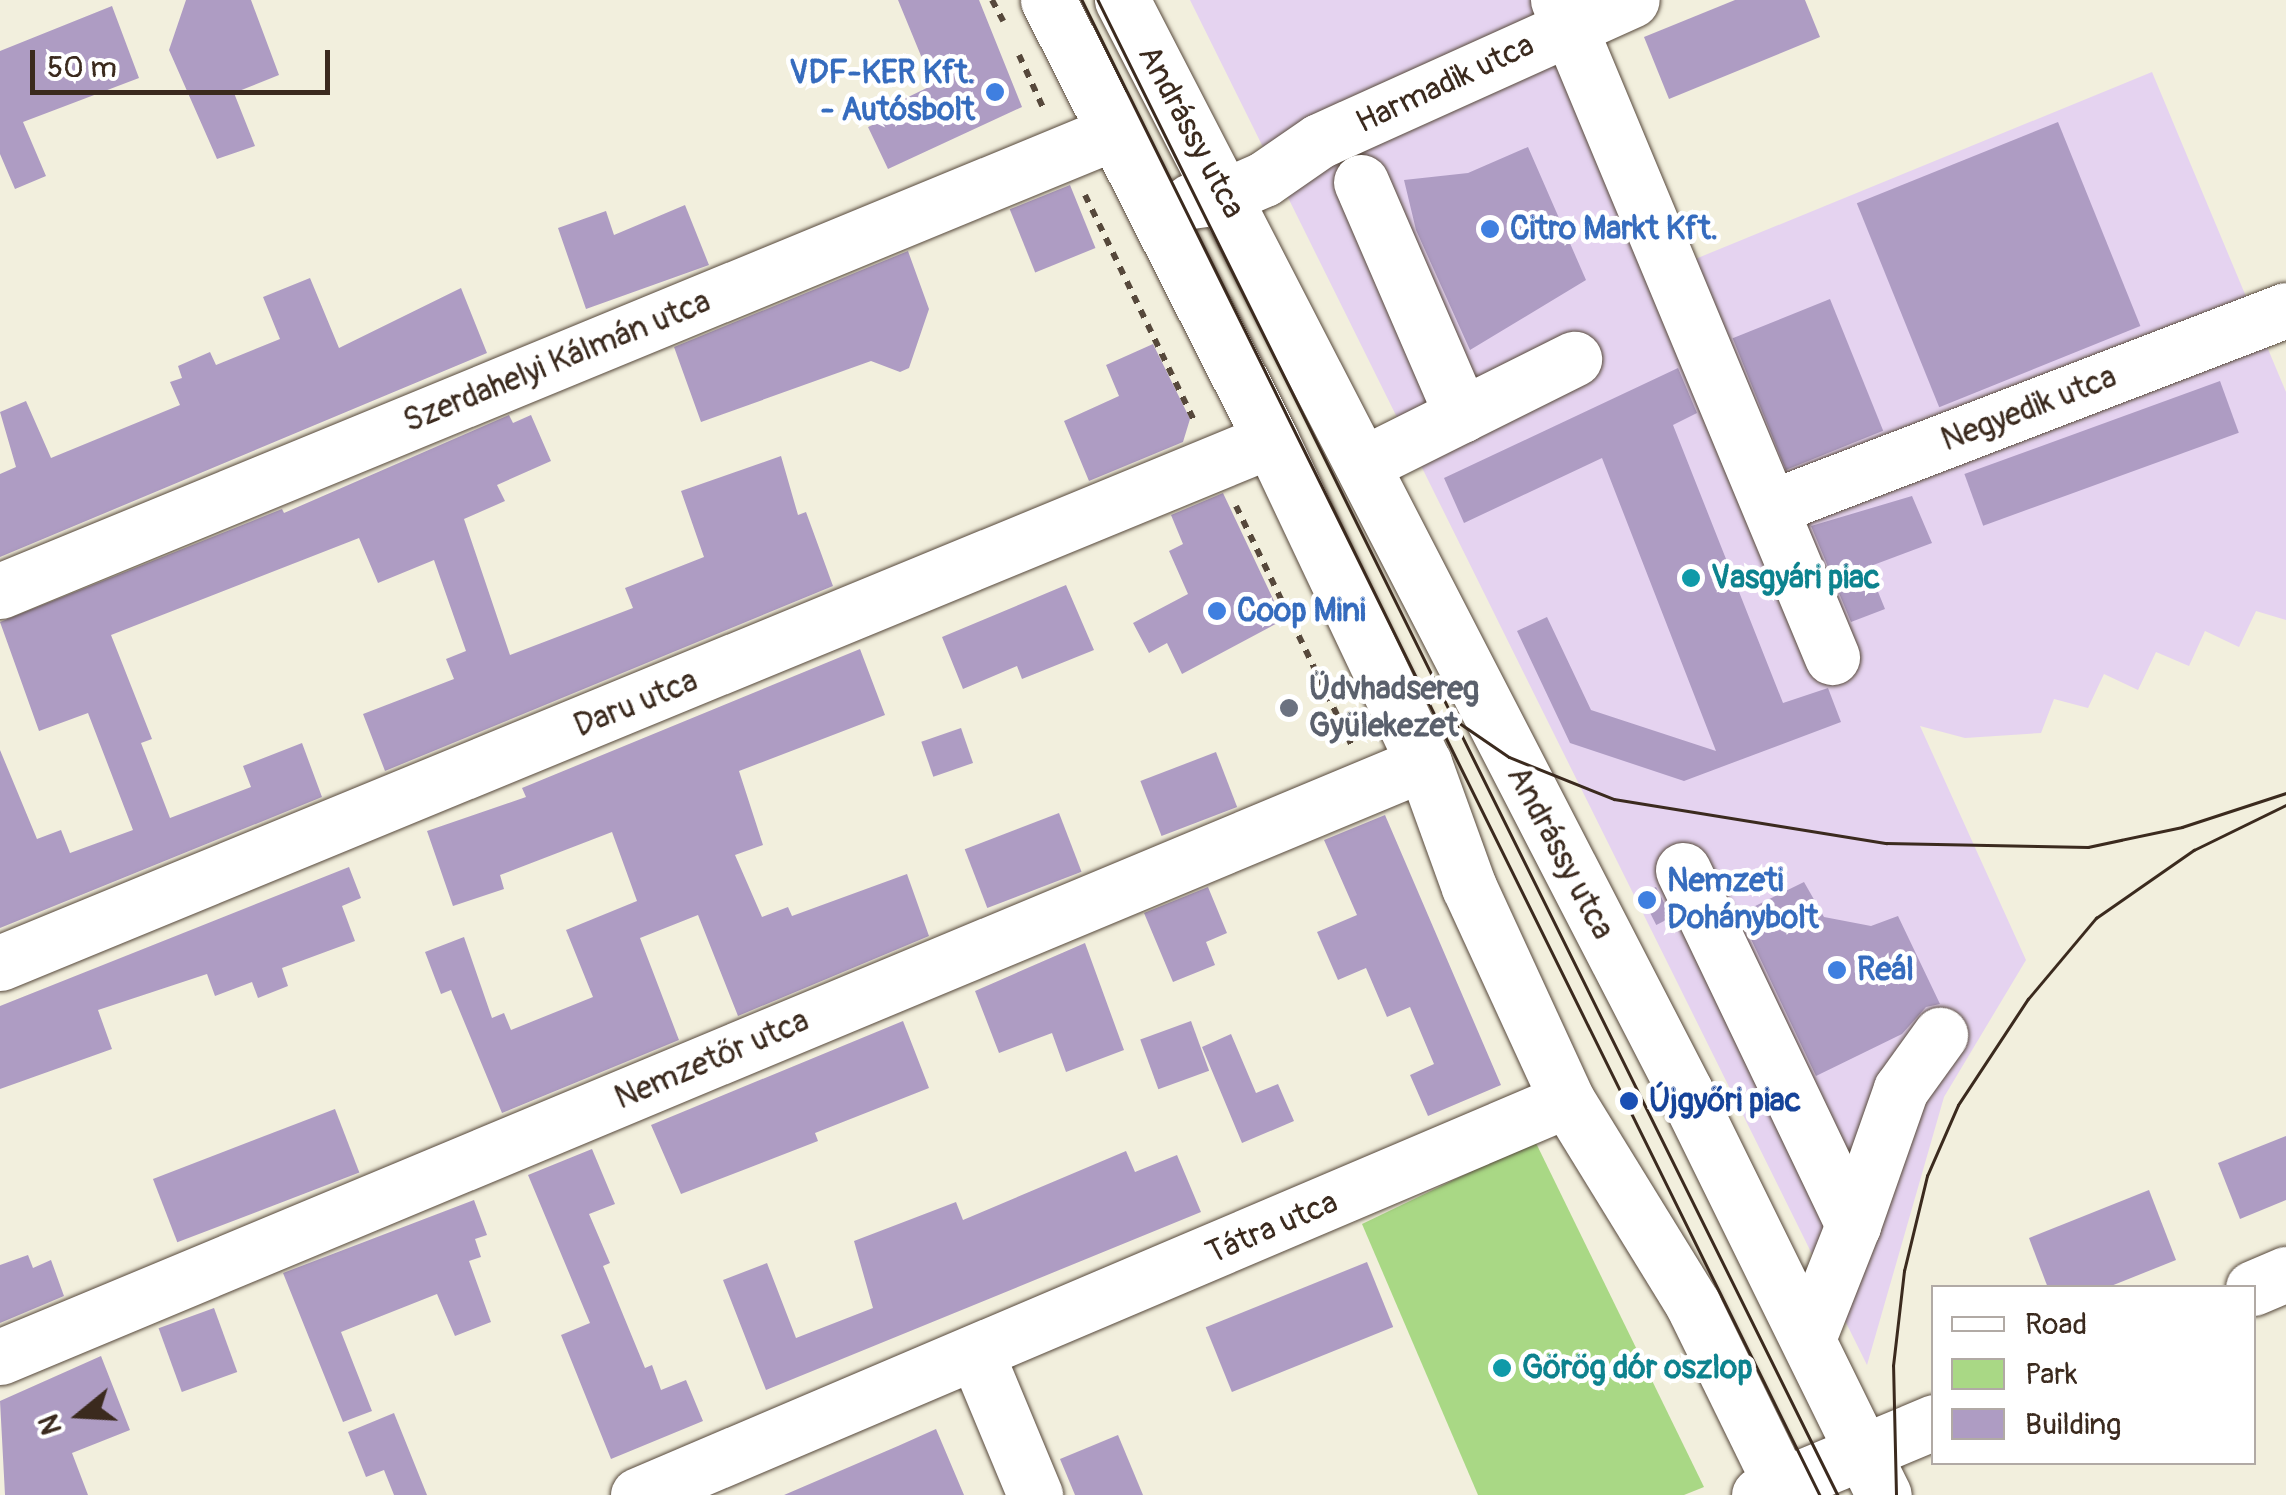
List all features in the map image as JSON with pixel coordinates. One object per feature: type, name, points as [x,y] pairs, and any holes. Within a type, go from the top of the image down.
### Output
[{"type":"street","name":"Harmadik utca","points":[[1245,188],[1319,141],[1564,13],[1632,0]]},
{"type":"street","name":"Andrássy utca","points":[[1138,8],[1245,188],[1250,246],[1876,1472]]},
{"type":"street","points":[[1564,13],[1832,657]]},
{"type":"street","name":"Andrássy utca","points":[[1028,17],[1115,132],[1144,184],[1424,763],[1469,887],[1567,1100],[1693,1305],[1776,1492]]},
{"type":"street","name":"Szerdahelyi Kálmán utca","points":[[0,591],[1115,132]]},
{"type":"street","points":[[1361,182],[1462,415]]},
{"type":"street","points":[[1144,184],[1178,200],[1245,188]]},
{"type":"street","name":"Negyedik utca","points":[[1772,506],[2286,310]]},
{"type":"street","points":[[1364,464],[1574,359]]},
{"type":"street","name":"Daru utca","points":[[0,964],[1271,440]]},
{"type":"street","name":"Nemzetőr utca","points":[[0,1357],[1424,763]]},
{"type":"street","points":[[1683,870],[1853,1226]]},
{"type":"street","points":[[1809,1336],[1901,1090],[1940,1035]]},
{"type":"street","name":"Tátra utca","points":[[638,1495],[1567,1100]]},
{"type":"street","points":[[2256,1287],[2286,1274]]},
{"type":"street","points":[[976,1354],[1035,1495]]},
{"type":"street","points":[[1776,1492],[1876,1472],[1931,1425]]},
{"type":"path","points":[[992,0],[1028,17]]},
{"type":"path","points":[[1016,51],[1199,432]]},
{"type":"path","points":[[1228,491],[1354,750]]},
{"type":"shaded area","points":[[1190,0],[1581,0],[1688,262],[2152,72],[2286,392],[2286,620],[2256,611],[2239,647],[2205,631],[2189,666],[2156,652],[2138,690],[2104,674],[2088,708],[2054,699],[2041,733],[1965,738],[1920,726],[2026,960],[1944,1097],[1867,1365]]},
{"type":"green space","points":[[1535,1141],[1704,1487],[1684,1495],[1478,1495],[1362,1224]]},
{"type":"building","points":[[186,0],[251,0],[279,75],[234,93],[255,146],[217,159],[169,50]]},
{"type":"building","points":[[898,0],[979,0],[1022,107],[888,169],[868,127],[879,122],[875,113],[933,85]]},
{"type":"building","points":[[1735,0],[1805,0],[1820,37],[1669,99],[1644,37]]},
{"type":"building","points":[[112,6],[139,78],[23,122],[46,176],[15,189],[0,154],[0,51]]},
{"type":"building","points":[[2058,122],[2140,326],[1939,407],[1857,203]]},
{"type":"building","name":"Citro Markt Kft.","points":[[1528,147],[1586,280],[1470,350],[1416,230],[1404,180],[1468,173]]},
{"type":"building","points":[[1070,185],[1095,248],[1035,272],[1010,209]]},
{"type":"building","points":[[685,205],[709,265],[586,309],[558,228],[606,211],[614,235]]},
{"type":"building","points":[[908,251],[929,309],[909,368],[900,372],[871,361],[701,422],[674,347]]},
{"type":"building","points":[[310,278],[339,348],[461,288],[487,353],[0,557],[0,474],[16,467],[0,412],[26,401],[51,458],[180,405],[170,382],[182,378],[178,366],[210,352],[216,365],[280,339],[263,297]]},
{"type":"building","points":[[1830,299],[1883,431],[1786,470],[1733,338]]},
{"type":"building","points":[[1153,344],[1190,419],[1183,442],[1089,481],[1064,421],[1119,396],[1106,365]]},
{"type":"building","points":[[1678,368],[1697,413],[1673,425],[1783,703],[1828,688],[1841,722],[1684,781],[1570,743],[1517,631],[1547,617],[1591,710],[1716,751],[1602,458],[1464,523],[1444,478]]},
{"type":"building","points":[[2220,381],[2239,433],[1983,526],[1964,474]]},
{"type":"building","points":[[509,415],[513,423],[531,415],[551,461],[497,485],[505,501],[464,519],[510,655],[633,608],[625,588],[704,557],[681,491],[781,456],[798,515],[806,512],[833,586],[385,771],[363,714],[454,679],[446,659],[466,651],[434,560],[378,583],[359,538],[111,635],[152,739],[141,743],[170,818],[251,787],[243,766],[302,743],[322,797],[0,928],[0,750],[37,839],[61,830],[70,853],[133,830],[88,713],[39,731],[0,622],[282,509],[284,513]]},
{"type":"building","points":[[1223,493],[1283,620],[1182,674],[1167,643],[1149,653],[1133,623],[1188,594],[1169,551],[1183,544],[1171,515]]},
{"type":"building","points":[[1912,496],[1932,543],[1868,567],[1885,609],[1851,622],[1811,526]]},
{"type":"building","points":[[1066,585],[1094,650],[1022,679],[1017,666],[963,689],[942,637]]},
{"type":"building","points":[[860,649],[885,715],[739,771],[763,845],[735,855],[762,917],[788,907],[792,916],[907,874],[929,936],[738,1016],[698,915],[640,938],[679,1040],[502,1113],[451,990],[441,994],[425,952],[464,937],[492,1018],[504,1013],[511,1030],[593,997],[566,930],[637,901],[612,832],[500,875],[504,889],[453,906],[427,831],[526,797],[522,788]]},
{"type":"building","points":[[961,728],[973,763],[933,777],[921,742]]},
{"type":"building","points":[[1216,752],[1237,807],[1162,836],[1140,781]]},
{"type":"building","points":[[1059,813],[1082,872],[987,908],[965,849]]},
{"type":"building","points":[[1385,815],[1501,1085],[1428,1116],[1410,1075],[1434,1064],[1410,1007],[1387,1017],[1366,968],[1338,980],[1317,932],[1357,915],[1324,840]]},
{"type":"building","points":[[349,867],[361,898],[342,906],[355,941],[282,968],[288,986],[258,998],[252,982],[215,996],[207,974],[98,1010],[112,1049],[0,1089],[0,1006]]},
{"type":"building","name":"Reál","points":[[1804,882],[1824,917],[1871,926],[1898,916],[1940,1004],[1926,1007],[1902,1034],[1816,1076],[1739,914]]},
{"type":"building","points":[[1208,887],[1227,933],[1206,942],[1215,965],[1173,982],[1144,913]]},
{"type":"building","points":[[1656,887],[1671,917],[1656,925],[1641,895]]},
{"type":"building","points":[[1085,943],[1124,1050],[1066,1072],[1052,1033],[999,1053],[975,991]]},
{"type":"building","points":[[903,1021],[929,1088],[815,1133],[818,1141],[681,1194],[651,1125]]},
{"type":"building","points":[[1191,1021],[1209,1071],[1158,1089],[1140,1039]]},
{"type":"building","points":[[1231,1034],[1256,1093],[1278,1084],[1294,1121],[1242,1143],[1202,1047]]},
{"type":"building","points":[[335,1109],[359,1172],[177,1242],[153,1179]]},
{"type":"building","points":[[2286,1136],[2286,1200],[2240,1219],[2218,1163]]},
{"type":"building","points":[[592,1149],[615,1204],[589,1214],[610,1263],[603,1266],[645,1368],[652,1365],[661,1390],[686,1380],[703,1421],[611,1459],[561,1335],[590,1323],[528,1175]]},
{"type":"building","points":[[1126,1151],[1135,1172],[1177,1155],[1201,1212],[766,1390],[723,1280],[767,1263],[796,1338],[873,1308],[854,1241],[956,1202],[963,1220]]},
{"type":"building","points":[[2149,1190],[2176,1260],[2114,1285],[2047,1285],[2029,1238]]},
{"type":"building","points":[[474,1200],[487,1235],[475,1239],[481,1257],[469,1261],[491,1322],[455,1336],[437,1294],[341,1332],[372,1411],[343,1422],[283,1273]]},
{"type":"building","points":[[28,1255],[33,1268],[51,1260],[64,1296],[0,1323],[0,1265]]},
{"type":"building","points":[[1367,1262],[1393,1327],[1232,1392],[1206,1327]]},
{"type":"building","points":[[214,1308],[237,1372],[182,1392],[159,1328]]},
{"type":"building","points":[[101,1356],[130,1430],[72,1453],[88,1495],[5,1495],[0,1401]]},
{"type":"building","points":[[394,1413],[427,1495],[394,1495],[384,1470],[366,1477],[348,1432]]},
{"type":"building","points":[[936,1429],[964,1495],[784,1495],[898,1446]]},
{"type":"building","points":[[1118,1435],[1143,1495],[1075,1495],[1060,1459]]},
{"type":"tram line","points":[[1082,0],[1820,1495]]},
{"type":"tram line","points":[[1098,0],[1838,1495]]},
{"type":"tram line","points":[[1461,724],[1509,757],[1614,799],[1886,843],[2088,847],[2182,827],[2286,793]]},
{"type":"tram line","points":[[1896,1495],[1893,1366],[1904,1271],[1927,1176],[1958,1105],[2028,999],[2096,918],[2194,850],[2286,805]]},
{"type":"place","name":"VDF-KER Kft. - Autósbolt","points":[[995,92]]},
{"type":"place","name":"Citro Markt Kft.","points":[[1490,229]]},
{"type":"place","name":"Vasgyári piac","points":[[1691,578]]},
{"type":"place","name":"Coop Mini","points":[[1217,611]]},
{"type":"place","name":"Üdvhadsereg Gyülekezet","points":[[1289,708]]},
{"type":"place","name":"Nemzeti Dohánybolt","points":[[1647,900]]},
{"type":"place","name":"Reál","points":[[1837,970]]},
{"type":"place","name":"Újgyőri piac","points":[[1629,1101]]},
{"type":"place","name":"Görög dór oszlop","points":[[1502,1368]]}]
